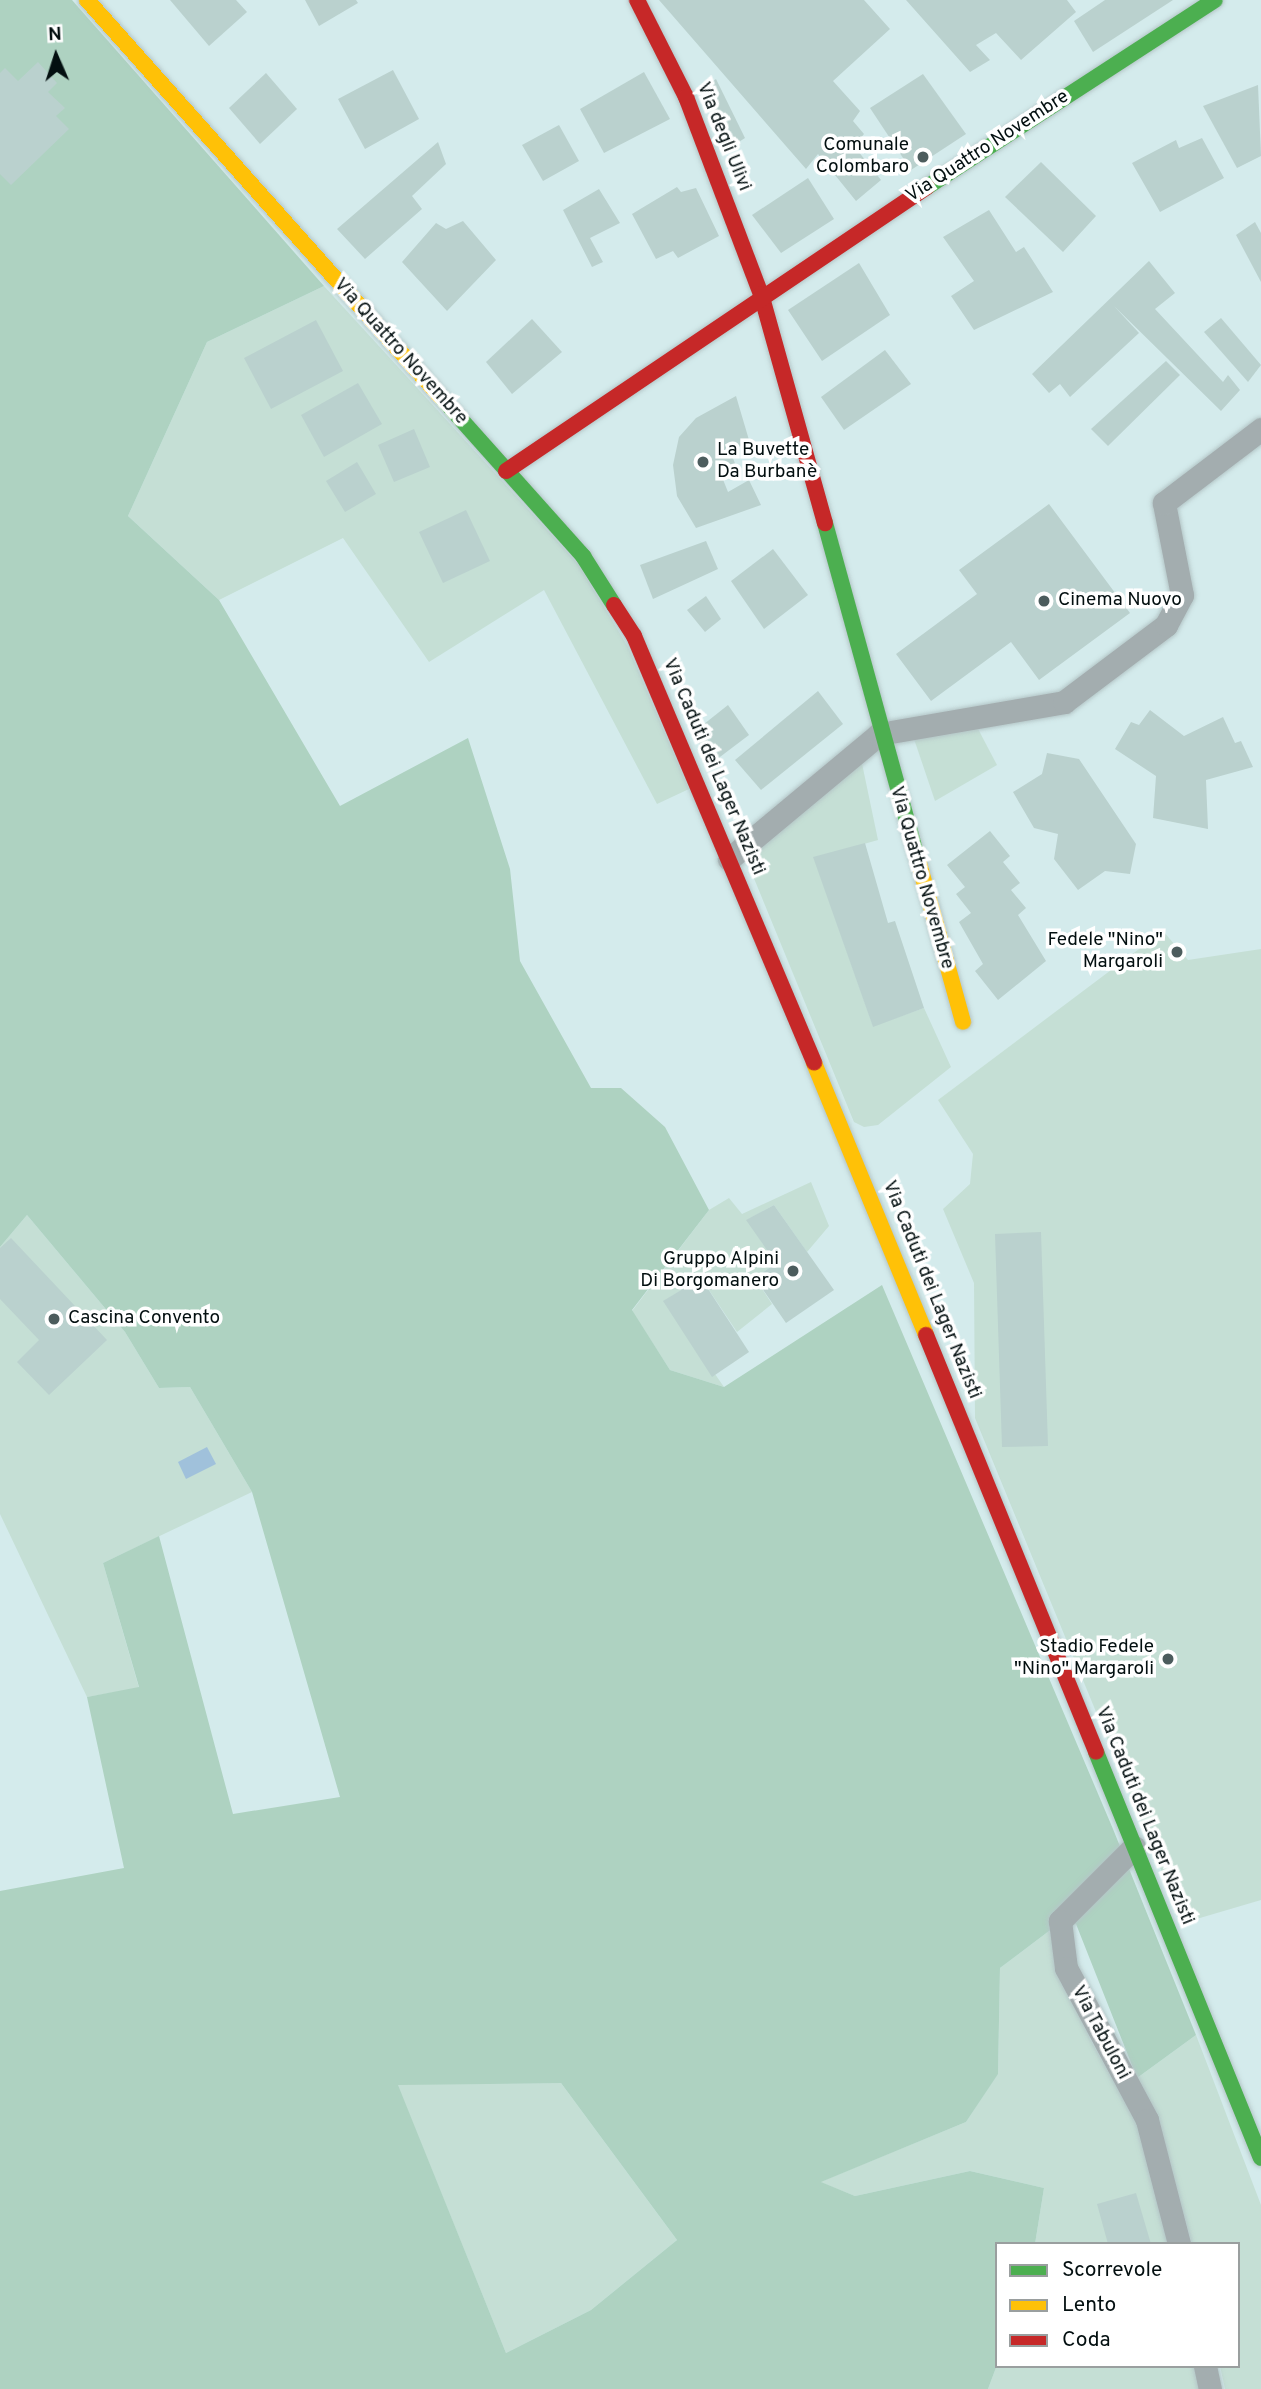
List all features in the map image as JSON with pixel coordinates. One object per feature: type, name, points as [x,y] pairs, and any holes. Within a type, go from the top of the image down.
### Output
[{"type":"main road","name":"Via Quattro Novembre","points":[[87,0],[506,471],[761,294],[1215,0]]},
{"type":"main road","name":"Via degli Ulivi","points":[[637,0],[686,97],[761,294]]},
{"type":"main road","name":"Via Quattro Novembre","points":[[761,294],[879,734],[963,1022]]},
{"type":"main road","name":"Via Caduti dei Lager Nazisti","points":[[506,471],[583,556],[634,636],[729,859],[1261,2158]]},
{"type":"street","points":[[729,859],[879,734],[1065,702],[1167,625],[1182,595],[1164,503],[1261,429]]},
{"type":"street","name":"Via Tabuloni","points":[[1134,1847],[1059,1921],[1066,1968],[1147,2120],[1178,2242]]},
{"type":"street","points":[[1205,2368],[1210,2389]]},
{"type":"green space","points":[[0,0],[72,0],[324,286],[207,342],[128,516],[219,600],[340,806],[468,738],[510,869],[520,961],[591,1088],[621,1088],[665,1127],[709,1210],[632,1310],[670,1370],[724,1387],[882,1285],[1113,1829],[1196,2035],[1137,2078],[1076,1924],[1049,1931],[1000,1968],[998,2074],[966,2122],[821,2182],[855,2196],[970,2171],[1044,2188],[1035,2242],[995,2242],[996,2368],[988,2389],[0,2389],[0,1891],[124,1868],[87,1697],[139,1687],[103,1563],[159,1536],[233,1814],[340,1797],[252,1492],[190,1387],[159,1388],[125,1332],[27,1215],[0,1247]],"holes":[[[561,2083],[677,2240],[591,2310],[506,2353],[398,2085]]]},
{"type":"green space","points":[[324,286],[578,564],[628,647],[689,789],[657,804],[544,590],[429,662],[343,538],[219,600],[128,516],[207,342]]},
{"type":"green space","points":[[977,727],[997,765],[935,801],[913,736]]},
{"type":"green space","points":[[860,754],[878,840],[814,858],[873,1026],[924,1008],[951,1067],[878,1125],[864,1127],[854,1122],[746,859]]},
{"type":"green space","name":"Stadio Fedele \"Nino\" Margaroli","points":[[1163,931],[1188,960],[1261,949],[1261,1900],[1183,1923],[975,1418],[974,1283],[943,1209],[970,1184],[973,1154],[938,1100]]},
{"type":"green space","points":[[811,1182],[829,1226],[807,1252],[774,1205],[747,1220],[776,1263],[755,1278],[772,1304],[737,1332],[701,1278],[664,1301],[724,1387],[670,1370],[632,1311],[709,1210],[729,1198],[742,1214]]},
{"type":"green space","points":[[27,1215],[125,1332],[159,1388],[190,1387],[252,1492],[103,1563],[139,1688],[87,1697],[0,1514],[0,1247]]},
{"type":"green space","points":[[1049,1931],[1090,2039],[1141,2130],[1169,2242],[1035,2242],[1044,2188],[970,2171],[855,2196],[820,2182],[966,2122],[998,2073],[1000,1968]]},
{"type":"green space","points":[[1196,2035],[1261,2205],[1261,2389],[1225,2389],[1220,2368],[1240,2368],[1240,2242],[1191,2242],[1157,2118],[1137,2078]]},
{"type":"green space","points":[[561,2083],[677,2240],[591,2310],[506,2353],[397,2084]]},
{"type":"green space","points":[[996,2368],[1199,2368],[1204,2389],[988,2389]]},
{"type":"water","points":[[207,1447],[216,1464],[186,1479],[178,1462]]},
{"type":"building","points":[[170,0],[236,0],[247,12],[209,46]]},
{"type":"building","points":[[305,0],[356,0],[358,3],[319,26]]},
{"type":"building","points":[[659,0],[864,0],[890,29],[833,81],[860,111],[853,121],[864,134],[854,146],[881,180],[856,201],[818,154],[806,169]]},
{"type":"building","points":[[906,0],[1067,0],[1076,12],[1021,60],[996,33],[976,45],[990,60],[970,72]]},
{"type":"building","points":[[1105,0],[1173,0],[1093,52],[1074,21]]},
{"type":"building","points":[[38,62],[57,83],[48,92],[65,108],[56,116],[69,129],[11,185],[0,174],[0,73],[5,68],[18,81]]},
{"type":"building","points":[[393,70],[419,119],[365,149],[338,99]]},
{"type":"building","points":[[644,72],[670,119],[604,153],[580,109]]},
{"type":"building","points":[[266,73],[297,109],[260,144],[229,108]]},
{"type":"building","points":[[923,74],[966,134],[911,170],[870,108]]},
{"type":"building","points":[[716,79],[745,138],[731,147],[703,88]]},
{"type":"building","points":[[1258,85],[1261,156],[1237,168],[1203,106]]},
{"type":"building","points":[[559,125],[579,161],[543,181],[522,145]]},
{"type":"building","points":[[1202,138],[1224,178],[1160,212],[1132,163],[1176,140],[1179,148]]},
{"type":"building","points":[[438,142],[446,164],[412,196],[422,209],[365,259],[337,229]]},
{"type":"building","points":[[1041,162],[1096,216],[1063,252],[1005,197]]},
{"type":"building","points":[[808,178],[834,219],[781,253],[752,215]]},
{"type":"building","points":[[677,187],[681,192],[696,188],[719,236],[678,258],[673,251],[656,259],[632,214]]},
{"type":"building","points":[[599,189],[620,223],[590,238],[603,262],[592,267],[563,210]]},
{"type":"building","points":[[989,210],[1016,252],[1024,247],[1053,292],[974,330],[951,296],[974,281],[943,237]]},
{"type":"building","points":[[463,221],[496,260],[447,311],[402,262],[436,223],[446,229]]},
{"type":"building","points":[[1255,222],[1261,233],[1261,282],[1236,235]]},
{"type":"building","points":[[1149,261],[1175,293],[1155,309],[1223,382],[1228,375],[1240,390],[1221,411],[1114,306],[1139,333],[1070,397],[1060,384],[1049,393],[1032,374]]},
{"type":"building","points":[[859,263],[890,315],[822,361],[788,310]]},
{"type":"building","points":[[1221,318],[1261,365],[1248,382],[1204,332]]},
{"type":"building","points":[[532,319],[562,352],[512,394],[486,362]]},
{"type":"building","points":[[316,320],[343,371],[271,409],[244,358]]},
{"type":"building","points":[[885,350],[911,384],[844,430],[821,397]]},
{"type":"building","points":[[1166,361],[1180,375],[1108,446],[1091,429]]},
{"type":"building","points":[[358,383],[382,424],[324,457],[301,415]]},
{"type":"building","name":"La Buvette Da Burbanè","points":[[736,396],[749,440],[731,453],[736,466],[732,476],[722,477],[728,492],[749,480],[761,505],[696,528],[677,496],[673,465],[679,437],[696,418]]},
{"type":"building","points":[[414,429],[430,467],[394,482],[378,445]]},
{"type":"building","points":[[357,462],[376,494],[345,512],[326,481]]},
{"type":"building","name":"Cinema Nuovo","points":[[1049,504],[1130,613],[1039,680],[1011,642],[931,701],[896,654],[977,594],[959,570]]},
{"type":"building","points":[[466,510],[490,561],[443,583],[419,532]]},
{"type":"building","points":[[706,541],[718,569],[653,599],[640,565]]},
{"type":"building","points":[[773,549],[808,595],[764,629],[731,581]]},
{"type":"building","points":[[706,596],[721,619],[705,632],[687,610]]},
{"type":"building","points":[[818,691],[843,724],[761,790],[735,760]]},
{"type":"building","points":[[728,705],[749,735],[708,766],[694,732]]},
{"type":"building","points":[[1150,710],[1184,736],[1223,717],[1235,743],[1241,741],[1253,767],[1206,780],[1208,829],[1153,818],[1156,776],[1115,749],[1131,722],[1139,725]]},
{"type":"building","points":[[1047,753],[1079,759],[1136,844],[1130,874],[1105,871],[1078,890],[1054,859],[1058,834],[1034,828],[1013,792],[1042,774]]},
{"type":"building","points":[[990,831],[1010,856],[1003,862],[1020,883],[1011,890],[1026,908],[1018,915],[1046,961],[998,1000],[975,971],[983,964],[959,922],[971,913],[956,894],[965,887],[947,865]]},
{"type":"building","points":[[865,843],[888,923],[895,921],[924,1008],[873,1027],[813,857]]},
{"type":"building","name":"Gruppo Alpini Di Borgomanero","points":[[774,1205],[834,1290],[786,1323],[755,1278],[776,1263],[746,1220]]},
{"type":"building","points":[[1041,1232],[1048,1446],[1002,1447],[995,1234]]},
{"type":"building","name":"Cascina Convento","points":[[11,1238],[107,1340],[49,1395],[17,1362],[39,1340],[0,1299],[0,1248]]},
{"type":"building","points":[[701,1278],[749,1352],[712,1377],[663,1301]]},
{"type":"building","points":[[1136,2193],[1150,2242],[1107,2242],[1097,2204]]},
{"type":"traffic: fast","points":[[927,187],[1215,0]]},
{"type":"traffic: fast","points":[[440,396],[583,556],[614,605]]},
{"type":"traffic: fast","points":[[825,523],[917,856]]},
{"type":"traffic: fast","points":[[1096,1752],[1261,2158]]},
{"type":"traffic: slow","points":[[87,0],[440,396]]},
{"type":"traffic: slow","points":[[917,856],[963,1022]]},
{"type":"traffic: slow","points":[[814,1063],[926,1335]]},
{"type":"traffic: jam","points":[[637,0],[686,97],[761,294],[825,523]]},
{"type":"traffic: jam","points":[[506,471],[927,187]]},
{"type":"traffic: jam","points":[[614,605],[634,636],[814,1063]]},
{"type":"traffic: jam","points":[[926,1335],[1096,1752]]},
{"type":"place","name":"Comunale Colombaro","points":[[923,157]]},
{"type":"place","name":"La Buvette Da Burbanè","points":[[703,462]]},
{"type":"place","name":"Cinema Nuovo","points":[[1044,601]]},
{"type":"place","name":"Fedele \"Nino\" Margaroli","points":[[1177,952]]},
{"type":"place","name":"Gruppo Alpini Di Borgomanero","points":[[793,1271]]},
{"type":"place","name":"Cascina Convento","points":[[54,1319]]},
{"type":"place","name":"Stadio Fedele \"Nino\" Margaroli","points":[[1168,1659]]}]
